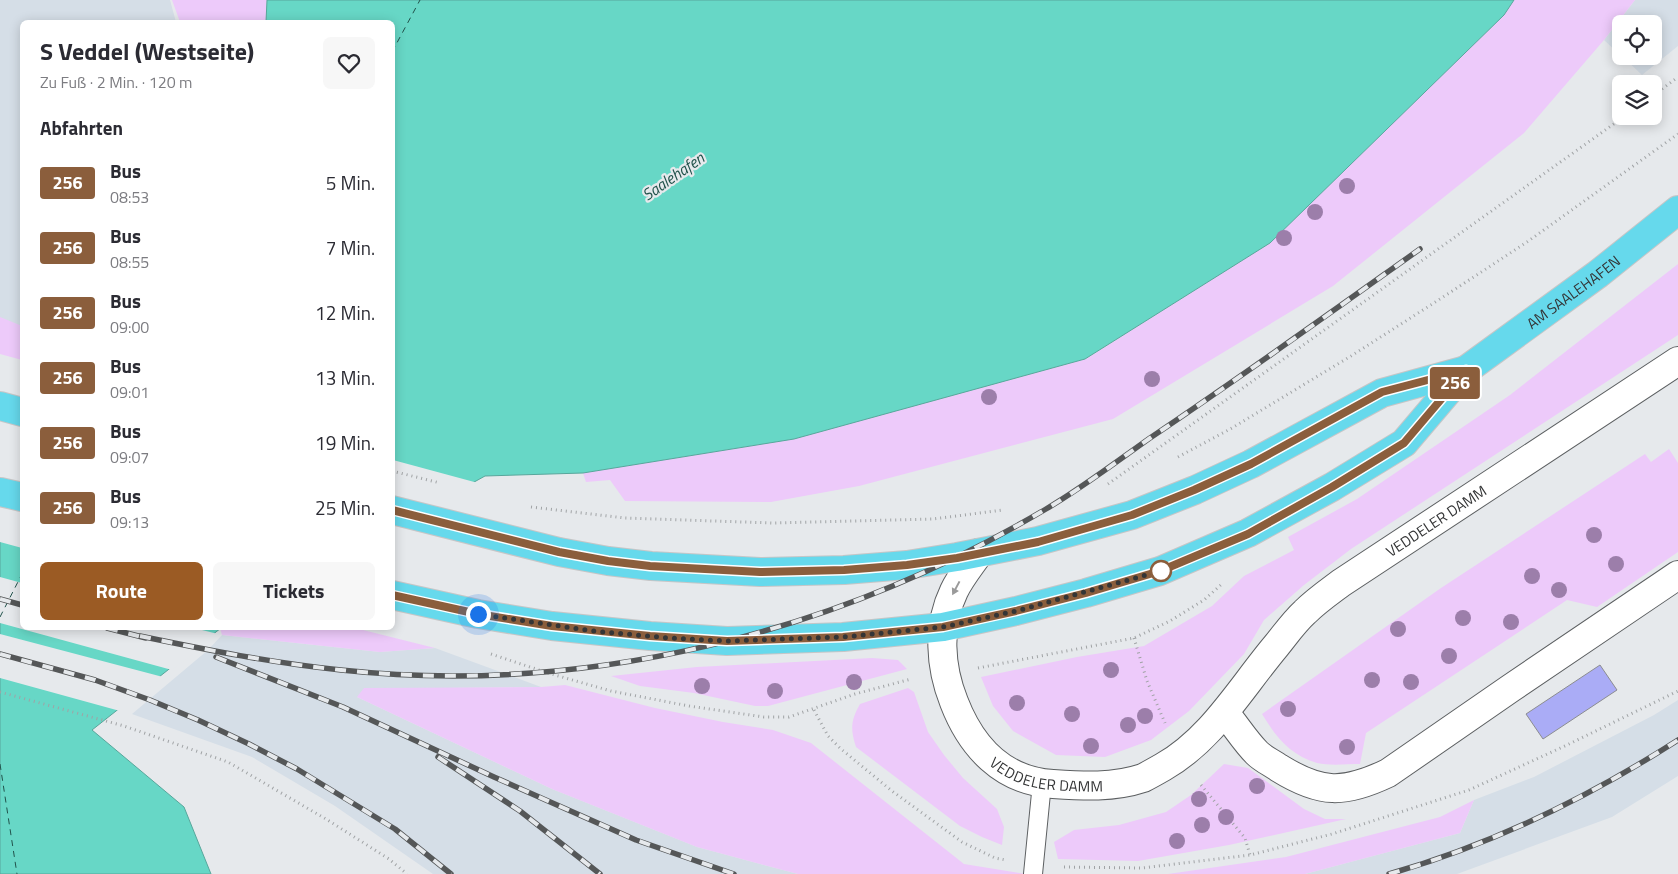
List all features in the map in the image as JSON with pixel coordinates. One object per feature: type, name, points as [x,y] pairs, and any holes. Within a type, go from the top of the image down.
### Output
[{"type":"main road","name":"AM SAALEHAFEN","points":[[943,627],[1086,593],[1160,571],[1248,534],[1332,487],[1404,443],[1466,370],[1598,274],[1678,210]]},
{"type":"main road","name":"AM SAALEHAFEN","points":[[979,554],[1038,542],[1132,515],[1251,464],[1382,392],[1466,370]]},
{"type":"main road","points":[[0,406],[20,411]]},
{"type":"main road","points":[[0,492],[20,497]]},
{"type":"main road","points":[[395,511],[540,548],[650,566],[760,572],[844,570],[907,565],[979,554]]},
{"type":"main road","points":[[395,595],[478,614],[552,626],[650,636],[727,641],[843,637],[943,627]]},
{"type":"street","name":"VEDDELER DAMM","points":[[979,554],[954,591],[943,627],[943,654],[949,689],[957,710],[974,740],[993,762],[1013,774],[1042,783],[1095,786],[1123,783],[1144,777],[1182,754],[1225,713],[1304,612],[1341,583],[1678,361]]},
{"type":"street","points":[[1225,713],[1258,754],[1294,777],[1323,788],[1345,788],[1370,782],[1388,773],[1678,575]]},
{"type":"lane","points":[[1033,870],[1042,783]]},
{"type":"path","points":[[1662,89],[1678,77]]},
{"type":"path","points":[[1118,483],[1102,488],[1612,125]]},
{"type":"path","points":[[1175,458],[1232,428],[1421,311],[1527,242],[1678,134]]},
{"type":"path","points":[[395,472],[441,483]]},
{"type":"path","points":[[526,506],[625,518],[774,524],[934,519],[1009,509]]},
{"type":"path","points":[[1134,638],[1147,681],[1163,718],[1182,754],[1205,792],[1245,838],[1250,855]]},
{"type":"path","points":[[485,652],[584,683],[654,700],[764,717],[789,717],[814,710],[828,736],[841,749],[962,842],[995,858],[1033,870],[1142,868],[1250,855],[1332,834],[1469,790],[1678,691]]},
{"type":"path","points":[[0,692],[124,726],[228,762],[326,819],[389,859],[407,874]]},
{"type":"shaded area","points":[[0,0],[170,0],[175,20],[20,20],[20,352],[0,347]]},
{"type":"shaded area","points":[[172,0],[267,0],[266,20],[179,20]]},
{"type":"shaded area","points":[[1514,0],[1635,0],[1623,15],[1612,15],[1612,30],[1524,133],[1333,286],[1113,419],[859,486],[771,502],[625,501],[610,480],[586,482],[583,473],[794,439],[1086,359],[1270,243],[1504,15]]},
{"type":"shaded area","points":[[1635,0],[1678,0],[1678,46],[1662,59],[1662,15],[1623,15]]},
{"type":"shaded area","points":[[1612,30],[1612,48],[1604,40]]},
{"type":"shaded area","points":[[1631,65],[1654,65],[1642,75]]},
{"type":"shaded area","points":[[1678,264],[1678,335],[1351,549],[1304,585],[1264,620],[1244,654],[1189,711],[1151,740],[1105,757],[1056,755],[1013,731],[993,706],[981,677],[1077,657],[1144,646],[1212,606],[1244,576],[1294,550],[1288,537],[1357,499],[1510,395]]},
{"type":"shaded area","points":[[0,317],[20,325],[20,359],[0,354]]},
{"type":"shaded area","points":[[1669,449],[1678,463],[1678,552],[1597,607],[1567,600],[1366,733],[1360,764],[1327,764],[1307,760],[1291,750],[1278,738],[1262,714],[1441,588],[1645,454],[1651,462]]},
{"type":"shaded area","points":[[221,630],[363,630],[435,648],[380,652],[222,635]]},
{"type":"shaded area","points":[[222,635],[380,652],[435,648],[541,687],[448,688],[357,697],[552,789],[697,847],[798,874],[433,874],[335,806],[252,757],[132,714],[208,650]]},
{"type":"shaded area","points":[[872,658],[898,660],[907,669],[768,706],[755,706],[694,693],[640,686],[611,676],[697,667]]},
{"type":"shaded area","points":[[565,685],[655,708],[773,730],[811,743],[964,864],[1026,874],[798,874],[697,847],[552,789],[357,697],[364,688],[541,687]]},
{"type":"shaded area","points":[[908,688],[914,692],[928,732],[944,755],[963,778],[997,809],[1004,827],[1002,845],[960,826],[856,747],[852,725],[860,704]]},
{"type":"shaded area","points":[[1678,700],[1678,776],[1612,817],[1457,874],[1305,874],[1460,833],[1474,800],[1534,777],[1654,715]]},
{"type":"shaded area","points":[[1224,764],[1248,768],[1304,809],[1325,819],[1346,819],[1229,845],[1138,861],[1058,859],[1054,842],[1074,830],[1119,825],[1166,812],[1191,795]]},
{"type":"shaded area","points":[[1474,800],[1460,833],[1305,874],[1168,874],[1286,857],[1440,817]]},
{"type":"water","name":"Saalehafen","points":[[267,0],[1514,0],[1504,15],[1270,243],[1085,359],[794,439],[583,473],[485,476],[395,526],[395,20],[266,20]]},
{"type":"water","points":[[20,451],[20,630],[218,630],[92,730],[184,807],[211,874],[0,874],[0,465]]},
{"type":"pier","points":[[20,449],[20,547],[0,542],[0,462]]},
{"type":"pier","points":[[395,461],[478,483],[395,528]]},
{"type":"pier","points":[[0,577],[20,582],[20,628],[0,623]]},
{"type":"pier","points":[[26,630],[202,630],[218,634],[172,670]]},
{"type":"pier","points":[[0,634],[163,677],[120,711],[0,678]]},
{"type":"building","points":[[1600,665],[1617,690],[1543,739],[1526,714]]},
{"type":"ferry route","points":[[395,46],[420,0]]},
{"type":"ferry route","points":[[0,617],[20,578]]},
{"type":"ferry route","points":[[0,764],[17,874]]},
{"type":"railway","points":[[140,636],[290,664],[341,670],[433,676],[525,673],[616,663],[706,646],[795,622],[881,591],[965,553],[1046,509],[1099,475],[1420,249]]},
{"type":"railway","points":[[0,599],[20,604]]},
{"type":"railway","points":[[115,630],[146,638]]},
{"type":"railway","points":[[0,654],[95,680],[150,700],[249,744],[297,769],[395,829],[451,874]]},
{"type":"railway","points":[[216,657],[343,707],[636,840],[734,874]]},
{"type":"railway","points":[[1389,874],[1465,849],[1538,818],[1610,781],[1678,740]]},
{"type":"railway","points":[[438,757],[520,811],[600,874]]},
{"type":"bus line","name":"256","points":[[395,511],[559,552],[650,566],[760,572],[844,570],[907,565],[957,558],[1038,542],[1132,515],[1251,464],[1382,392],[1466,370],[1404,443],[1332,487],[1248,534],[1160,571],[1086,593],[943,627],[843,637],[727,641],[650,636],[552,626],[478,614],[395,596]]},
{"type":"route","points":[[478,614],[552,626],[669,638],[727,641],[843,637],[943,627],[1016,611],[1161,571]]}]
